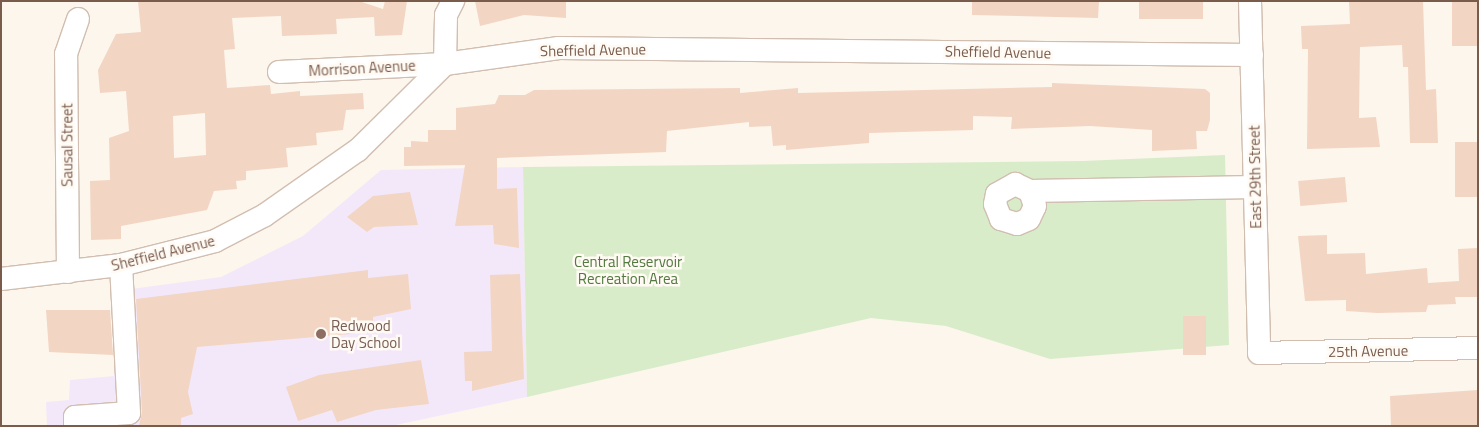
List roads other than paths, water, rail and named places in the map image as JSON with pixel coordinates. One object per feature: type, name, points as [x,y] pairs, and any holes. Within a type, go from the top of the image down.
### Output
[{"type":"street","points":[[445,64],[446,15],[453,1]]},
{"type":"street","name":"East 29th Street","points":[[1250,1],[1259,353]]},
{"type":"street","name":"Sausal Street","points":[[68,272],[66,54],[78,19]]},
{"type":"street","name":"Sheffield Avenue","points":[[1,279],[121,265],[215,241],[265,216],[358,150],[445,64],[559,48],[1252,55]]},
{"type":"street","name":"Morrison Avenue","points":[[279,72],[445,64]]},
{"type":"street","points":[[1030,191],[1256,188]]},
{"type":"street","points":[[75,426],[75,417],[120,420],[129,413],[121,265]]},
{"type":"street","name":"25th Avenue","points":[[1259,353],[1478,348]]},
{"type":"place","name":"Redwood Day School","points":[[321,334]]},
{"type":"park label","name":"Central Reservoir Recreation Area","points":[[628,270]]}]
